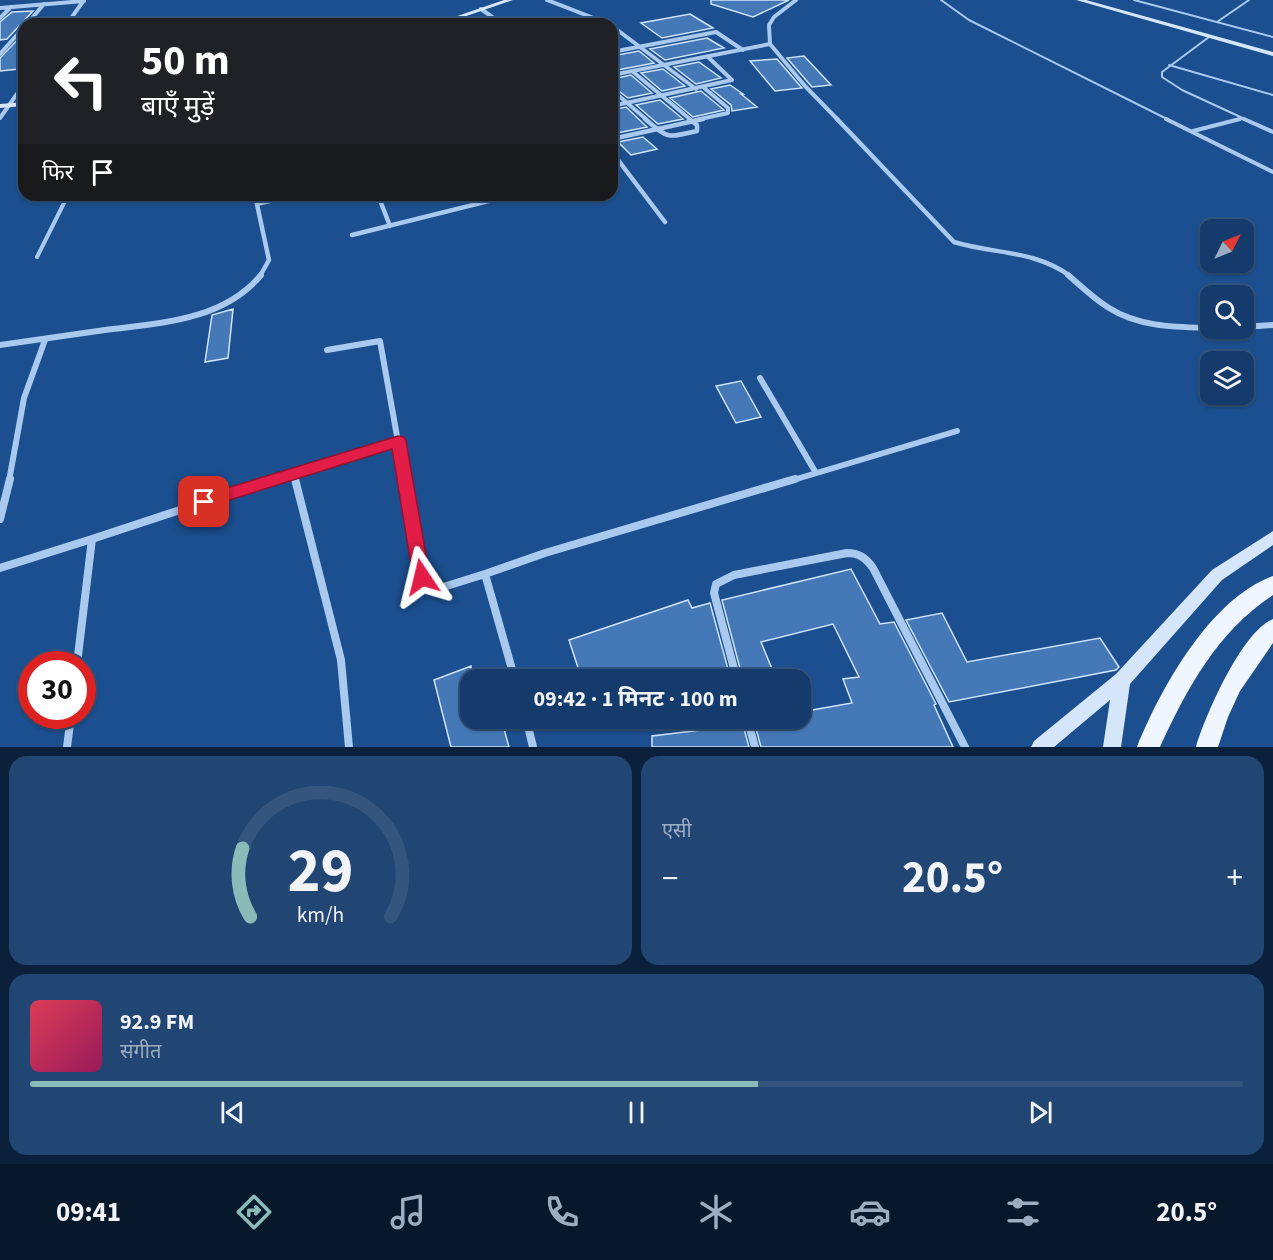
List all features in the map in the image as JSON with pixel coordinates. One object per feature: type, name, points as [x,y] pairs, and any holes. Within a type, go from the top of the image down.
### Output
[{"type":"main road","points":[[1148,747],[1173,693],[1205,645],[1236,609],[1273,584]]},
{"type":"main road","points":[[1207,747],[1212,726],[1241,668],[1273,628]]},
{"type":"street","points":[[0,8],[84,0]]},
{"type":"street","points":[[71,18],[84,0]]},
{"type":"street","points":[[455,18],[510,0]]},
{"type":"street","points":[[547,0],[592,18]]},
{"type":"street","points":[[796,0],[769,25],[770,44],[805,86],[954,242],[971,247],[1011,252],[1044,261],[1067,274],[1109,308],[1137,321],[1170,327],[1200,328]]},
{"type":"street","points":[[1079,0],[1273,54]]},
{"type":"street","points":[[1101,0],[1273,48]]},
{"type":"street","points":[[32,18],[45,4]]},
{"type":"street","points":[[0,18],[11,7]]},
{"type":"street","points":[[481,9],[494,18]]},
{"type":"street","points":[[618,30],[666,64],[696,89]]},
{"type":"street","points":[[618,51],[716,32],[743,50]]},
{"type":"street","points":[[0,54],[18,34]]},
{"type":"street","points":[[618,74],[770,44]]},
{"type":"street","points":[[618,105],[732,80],[708,57]]},
{"type":"street","points":[[618,96],[665,136],[671,137],[698,130],[699,128],[693,122],[632,71]]},
{"type":"street","points":[[618,138],[723,115],[729,111],[702,87]]},
{"type":"street","points":[[0,118],[4,106],[18,91]]},
{"type":"street","points":[[618,160],[665,222]]},
{"type":"street","points":[[0,345],[194,317],[224,304],[251,285],[267,267],[269,260],[256,201]]},
{"type":"street","points":[[380,201],[390,226]]},
{"type":"street","points":[[352,235],[489,201]]},
{"type":"street","points":[[1254,326],[1273,325]]},
{"type":"street","points":[[0,519],[11,473],[24,398],[45,340]]},
{"type":"street","points":[[327,350],[380,341],[422,577],[426,587],[437,589],[545,553],[957,431]]},
{"type":"street","points":[[760,378],[816,473]]},
{"type":"street","points":[[0,568],[293,472],[398,441]]},
{"type":"street","points":[[293,472],[341,660],[349,747]]},
{"type":"street","points":[[1040,747],[1122,680],[1217,575],[1273,537]]},
{"type":"street","points":[[79,651],[92,539]]},
{"type":"street","points":[[734,669],[714,593],[716,584],[734,574],[847,553],[858,553],[867,558],[873,568],[965,747]]},
{"type":"street","points":[[484,574],[512,669]]},
{"type":"street","points":[[1112,747],[1122,680]]},
{"type":"street","points":[[67,747],[69,729]]},
{"type":"street","points":[[528,729],[533,747]]},
{"type":"street","points":[[750,729],[755,747]]},
{"type":"lane","points":[[940,0],[969,20],[1273,172]]},
{"type":"lane","points":[[1134,0],[1273,37]]},
{"type":"lane","points":[[1217,22],[1249,0]]},
{"type":"lane","points":[[1209,37],[1169,65],[1162,72],[1162,77],[1171,84],[1273,132]]},
{"type":"lane","points":[[1169,65],[1273,95]]},
{"type":"lane","points":[[1191,131],[1242,118]]},
{"type":"lane","points":[[37,257],[65,201]]},
{"type":"lane","points":[[257,204],[271,201]]},
{"type":"building","points":[[711,0],[789,0],[753,17],[711,4]]},
{"type":"building","points":[[33,11],[26,18],[18,18],[18,27],[7,39],[0,40],[0,22],[12,12]]},
{"type":"building","points":[[690,14],[713,28],[662,38],[641,23]]},
{"type":"building","points":[[707,38],[724,48],[665,60],[650,49]]},
{"type":"building","points":[[18,39],[18,69],[0,71],[0,58]]},
{"type":"building","points":[[639,51],[654,63],[618,70],[618,55]]},
{"type":"building","points":[[804,56],[831,85],[812,87],[787,58]]},
{"type":"building","points":[[777,59],[802,88],[775,91],[750,61]]},
{"type":"building","points":[[699,62],[721,78],[696,84],[674,67]]},
{"type":"building","points":[[663,69],[685,86],[662,91],[641,73]]},
{"type":"building","points":[[631,75],[652,93],[628,98],[618,90],[618,78]]},
{"type":"building","points":[[730,85],[757,107],[732,111],[731,105],[711,89]]},
{"type":"building","points":[[701,91],[724,110],[693,117],[670,98]]},
{"type":"building","points":[[660,100],[683,119],[658,124],[636,105]]},
{"type":"building","points":[[626,107],[647,127],[618,133],[618,109]]},
{"type":"building","points":[[643,137],[657,149],[631,155],[618,142]]},
{"type":"building","points":[[233,309],[228,358],[205,362],[212,315]]},
{"type":"building","points":[[741,381],[761,417],[736,423],[716,386]]},
{"type":"building","points":[[851,569],[880,624],[894,622],[936,704],[934,705],[953,747],[761,747],[756,729],[811,729],[811,710],[852,703],[843,679],[859,677],[833,624],[761,642],[772,669],[740,669],[722,600]]},
{"type":"building","points":[[688,600],[692,608],[710,603],[728,669],[578,669],[569,640]]},
{"type":"building","points":[[942,613],[967,662],[1100,638],[1119,667],[1116,670],[949,702],[906,620]]},
{"type":"building","points":[[460,670],[460,729],[504,729],[509,747],[451,747],[434,680]]},
{"type":"building","points":[[710,729],[744,729],[749,747],[652,747],[652,736]]},
{"type":"route","points":[[204,502],[293,472],[398,441],[422,577]]}]
